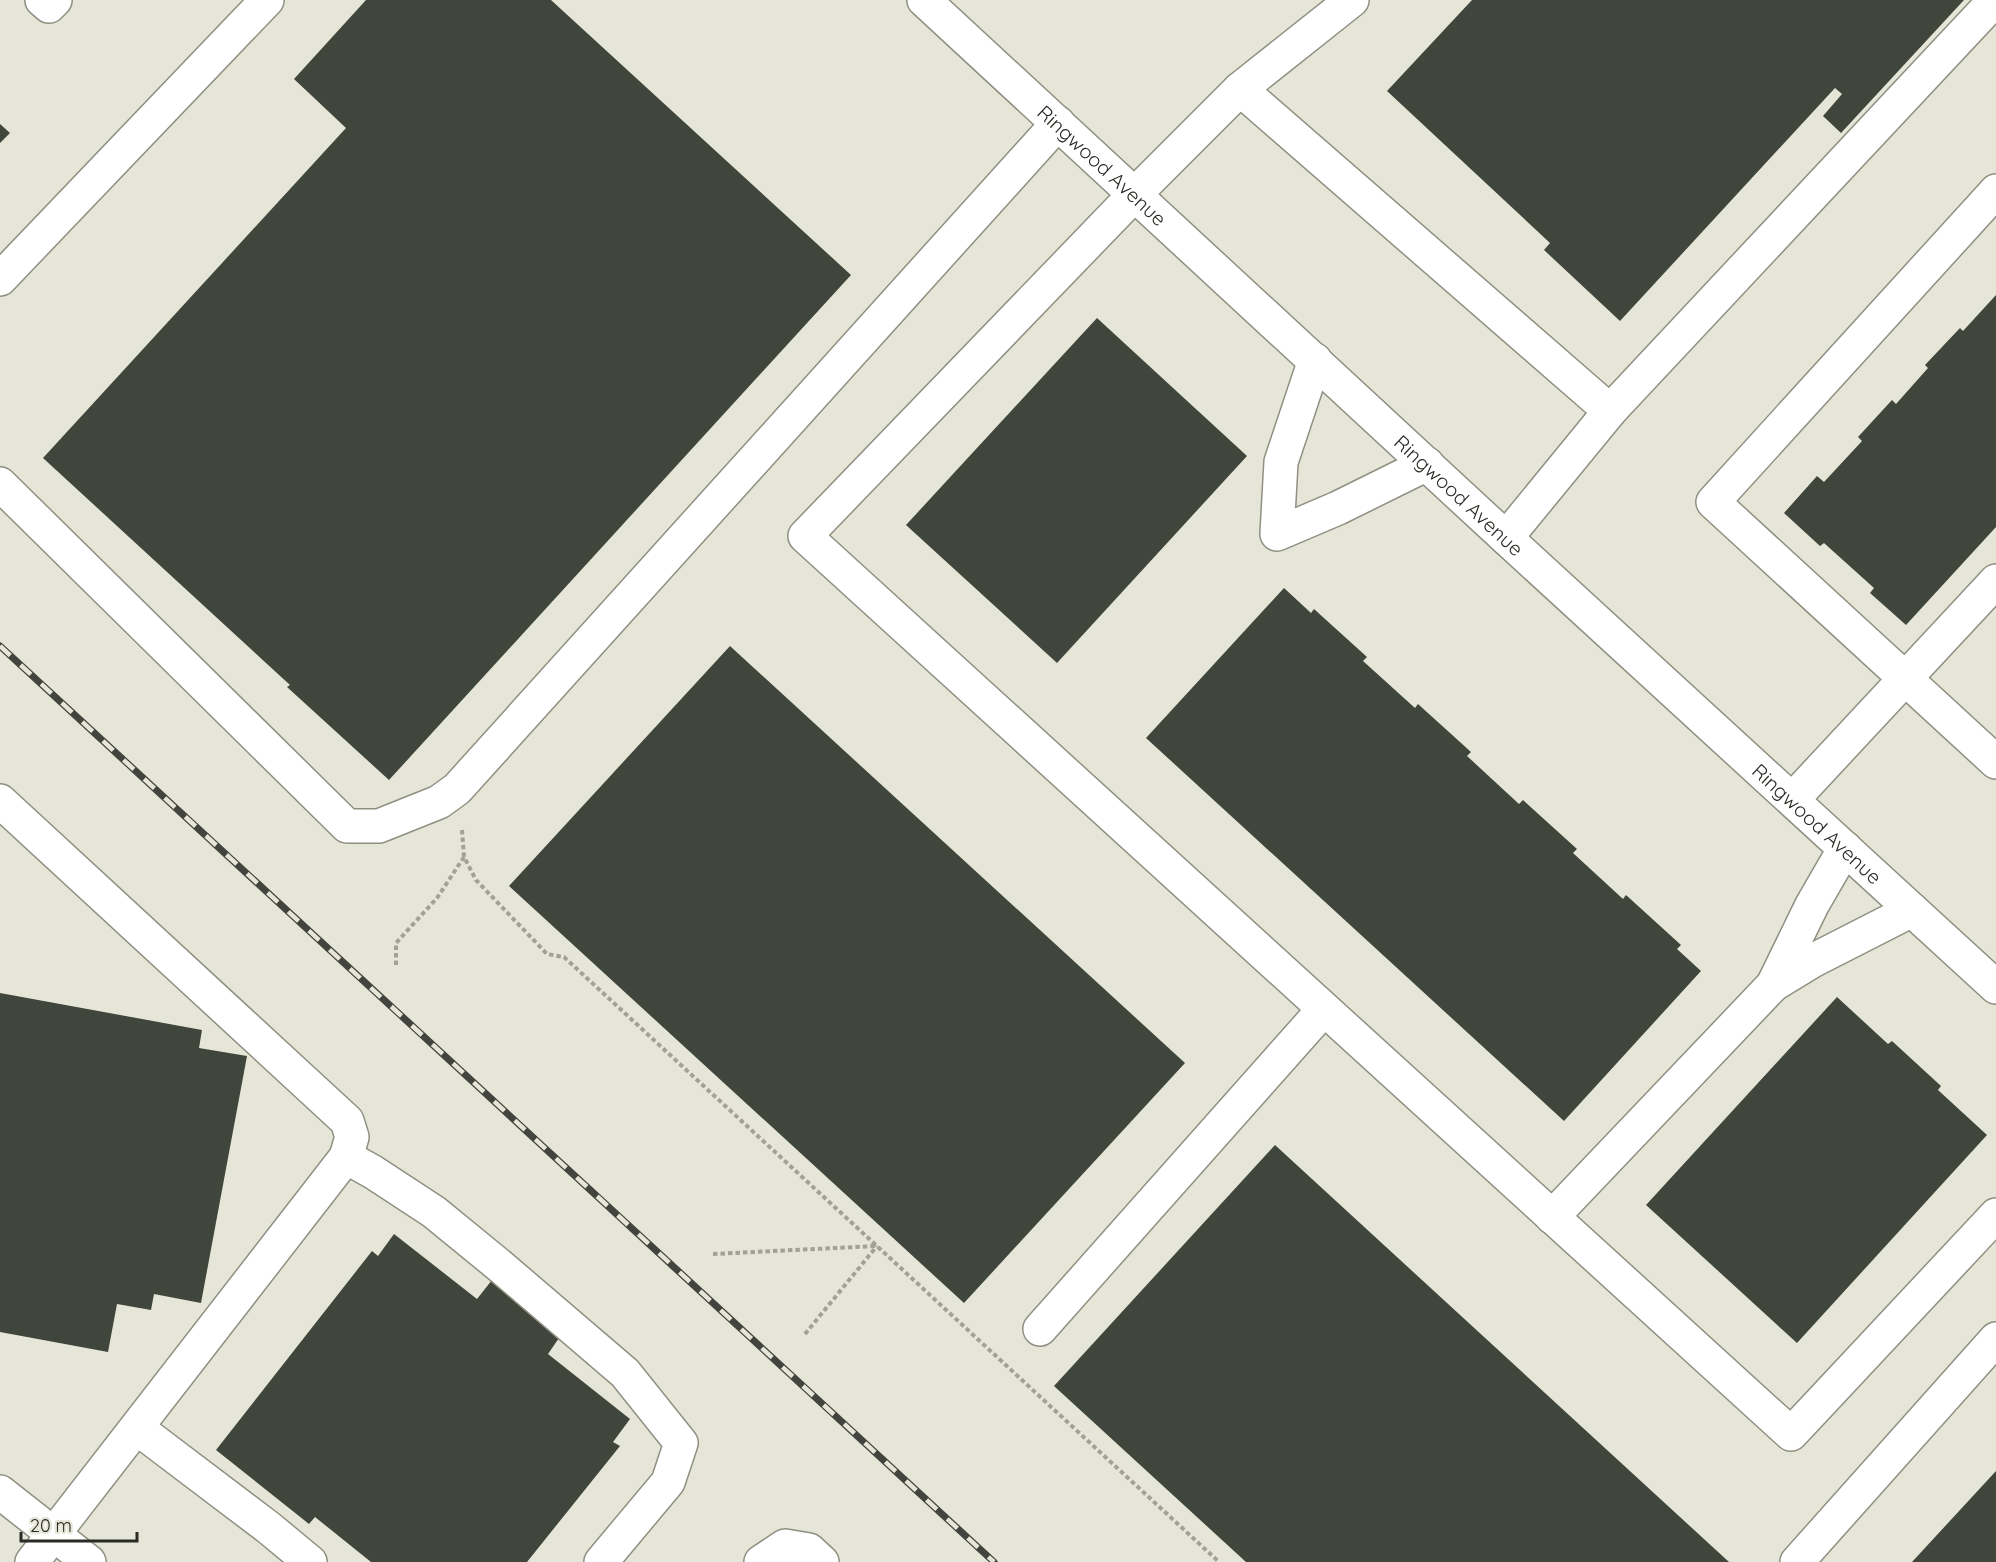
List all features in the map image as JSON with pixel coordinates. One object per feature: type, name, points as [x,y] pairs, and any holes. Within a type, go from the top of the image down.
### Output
[{"type":"street","points":[[42,0],[49,6],[55,0]]},
{"type":"street","points":[[0,279],[267,0]]},
{"type":"street","name":"Ringwood Avenue","points":[[924,0],[1996,987]]},
{"type":"street","points":[[1352,0],[1240,89],[1135,194],[806,536],[1791,1434],[1996,1215]]},
{"type":"street","points":[[1506,538],[1610,411],[1995,0]]},
{"type":"street","points":[[1240,89],[1610,411]]},
{"type":"street","points":[[0,484],[347,826],[379,826],[439,802],[457,789],[1058,123]]},
{"type":"street","points":[[1996,191],[1713,502],[1996,762]]},
{"type":"street","points":[[1315,360],[1281,462],[1277,534],[1338,508],[1427,464]]},
{"type":"street","points":[[1793,800],[1996,581]]},
{"type":"street","points":[[0,801],[347,1121],[352,1137],[346,1157],[32,1562]]},
{"type":"street","points":[[1773,984],[1812,905],[1845,848]]},
{"type":"street","points":[[1552,1217],[1773,984],[1814,960],[1912,910]]},
{"type":"street","points":[[1040,1329],[1323,1009]]},
{"type":"street","points":[[346,1157],[434,1212],[509,1274],[625,1374],[681,1443],[668,1482],[601,1562]]},
{"type":"street","points":[[1797,1562],[1996,1339]]},
{"type":"street","points":[[137,1428],[310,1562]]},
{"type":"street","points":[[0,1492],[89,1562]]},
{"type":"street","points":[[761,1562],[785,1546],[809,1550],[822,1562]]},
{"type":"path","points":[[396,965],[396,943],[437,898],[464,856],[476,880],[547,954],[564,957],[1214,1560],[1219,1562]]},
{"type":"path","points":[[712,1254],[877,1246]]},
{"type":"path","points":[[805,1334],[877,1246]]},
{"type":"building","points":[[366,0],[551,0],[851,275],[389,780],[287,687],[290,685],[43,458],[346,128],[294,79]]},
{"type":"building","points":[[1472,0],[1964,0],[1841,133],[1823,116],[1842,94],[1835,88],[1620,321],[1544,250],[1550,243],[1387,91]]},
{"type":"building","points":[[0,124],[10,133],[0,143]]},
{"type":"building","points":[[1996,295],[1996,527],[1906,625],[1870,593],[1874,588],[1824,543],[1820,546],[1784,513],[1817,476],[1824,482],[1862,441],[1858,437],[1892,400],[1896,404],[1928,368],[1925,365],[1960,328],[1963,331]]},
{"type":"building","points":[[1097,318],[1247,456],[1057,663],[906,525]]},
{"type":"building","points":[[1284,588],[1311,613],[1314,609],[1367,657],[1363,661],[1415,708],[1418,704],[1471,752],[1467,756],[1519,804],[1523,800],[1577,849],[1573,853],[1623,899],[1626,895],[1681,945],[1677,949],[1701,971],[1564,1121],[1146,738]]},
{"type":"building","points":[[730,646],[1185,1063],[964,1303],[509,886]]},
{"type":"building","points":[[0,993],[202,1030],[199,1048],[247,1056],[201,1303],[154,1294],[151,1310],[117,1304],[108,1352],[0,1332]]},
{"type":"building","points":[[1837,997],[1888,1044],[1892,1041],[1941,1086],[1938,1090],[1987,1135],[1797,1343],[1646,1205]]},
{"type":"building","points":[[1275,1145],[1729,1562],[1246,1562],[1054,1386]]},
{"type":"building","points":[[394,1234],[477,1299],[492,1280],[559,1338],[548,1354],[630,1419],[613,1442],[620,1446],[527,1562],[371,1562],[315,1517],[309,1524],[216,1450],[372,1251],[378,1256]]},
{"type":"building","points":[[1996,1471],[1996,1562],[1912,1562]]},
{"type":"railway","points":[[0,646],[994,1562]]}]
